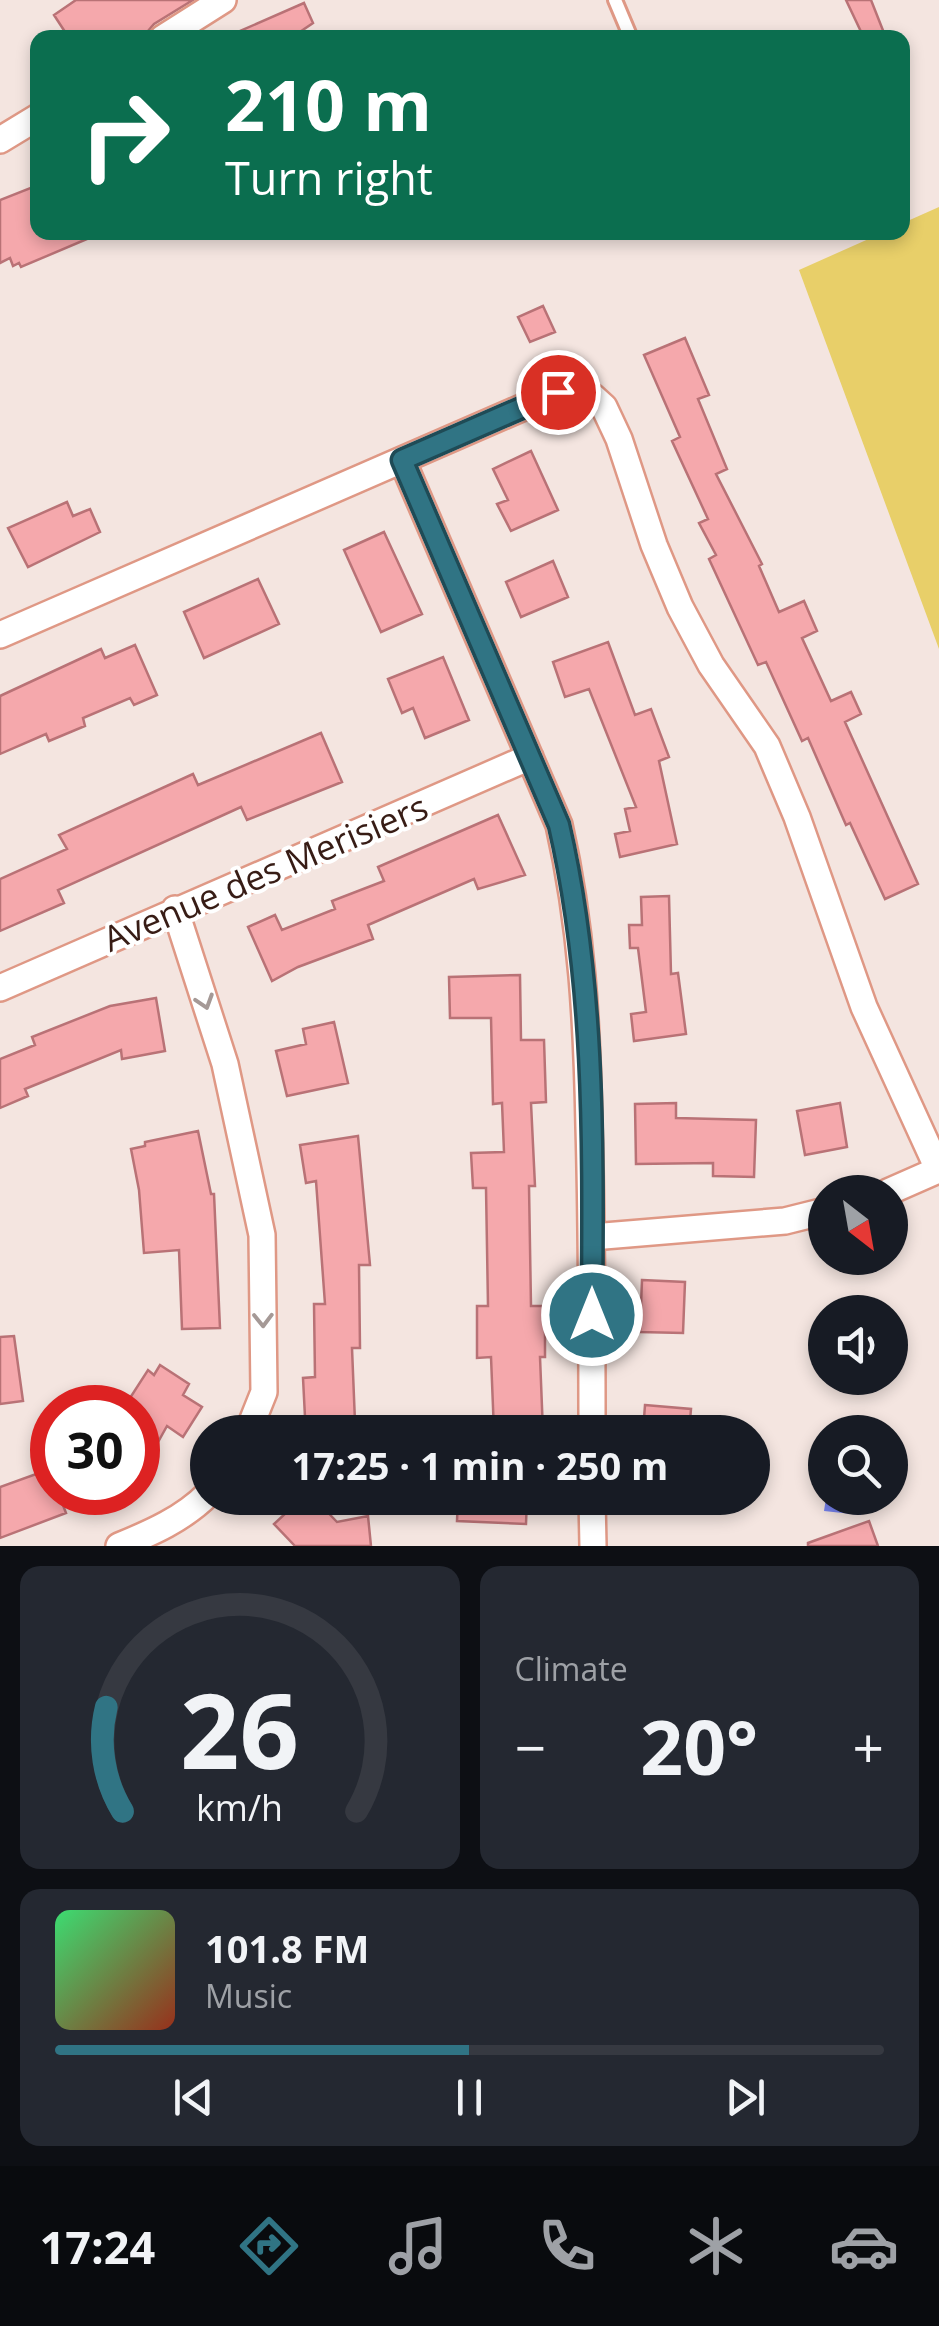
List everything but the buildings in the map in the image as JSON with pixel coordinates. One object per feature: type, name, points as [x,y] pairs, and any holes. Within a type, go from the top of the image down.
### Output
[{"type":"street","points":[[176,30],[223,0]]},
{"type":"street","points":[[0,140],[30,122]]},
{"type":"street","points":[[0,636],[558,392],[592,396],[604,407],[619,439],[654,546],[680,607],[712,665],[767,746],[798,817],[864,1007],[939,1171],[908,1184]]},
{"type":"street","points":[[402,460],[559,825],[573,888],[586,996],[592,1415]]},
{"type":"street","name":"Avenue des Merisiers","points":[[0,988],[530,757]]},
{"type":"street","points":[[175,909],[226,1064],[262,1235],[264,1392],[255,1415]]},
{"type":"street","points":[[592,1237],[786,1221],[808,1215]]},
{"type":"street","points":[[118,1546],[190,1508]]},
{"type":"street","points":[[592,1515],[593,1546]]},
{"type":"lane","points":[[615,0],[628,30]]},
{"type":"shaded area","points":[[939,207],[939,649],[799,270],[866,240],[910,240],[910,220]]},
{"type":"route","points":[[558,392],[402,460],[559,825],[573,888],[586,996],[592,1315]]}]
